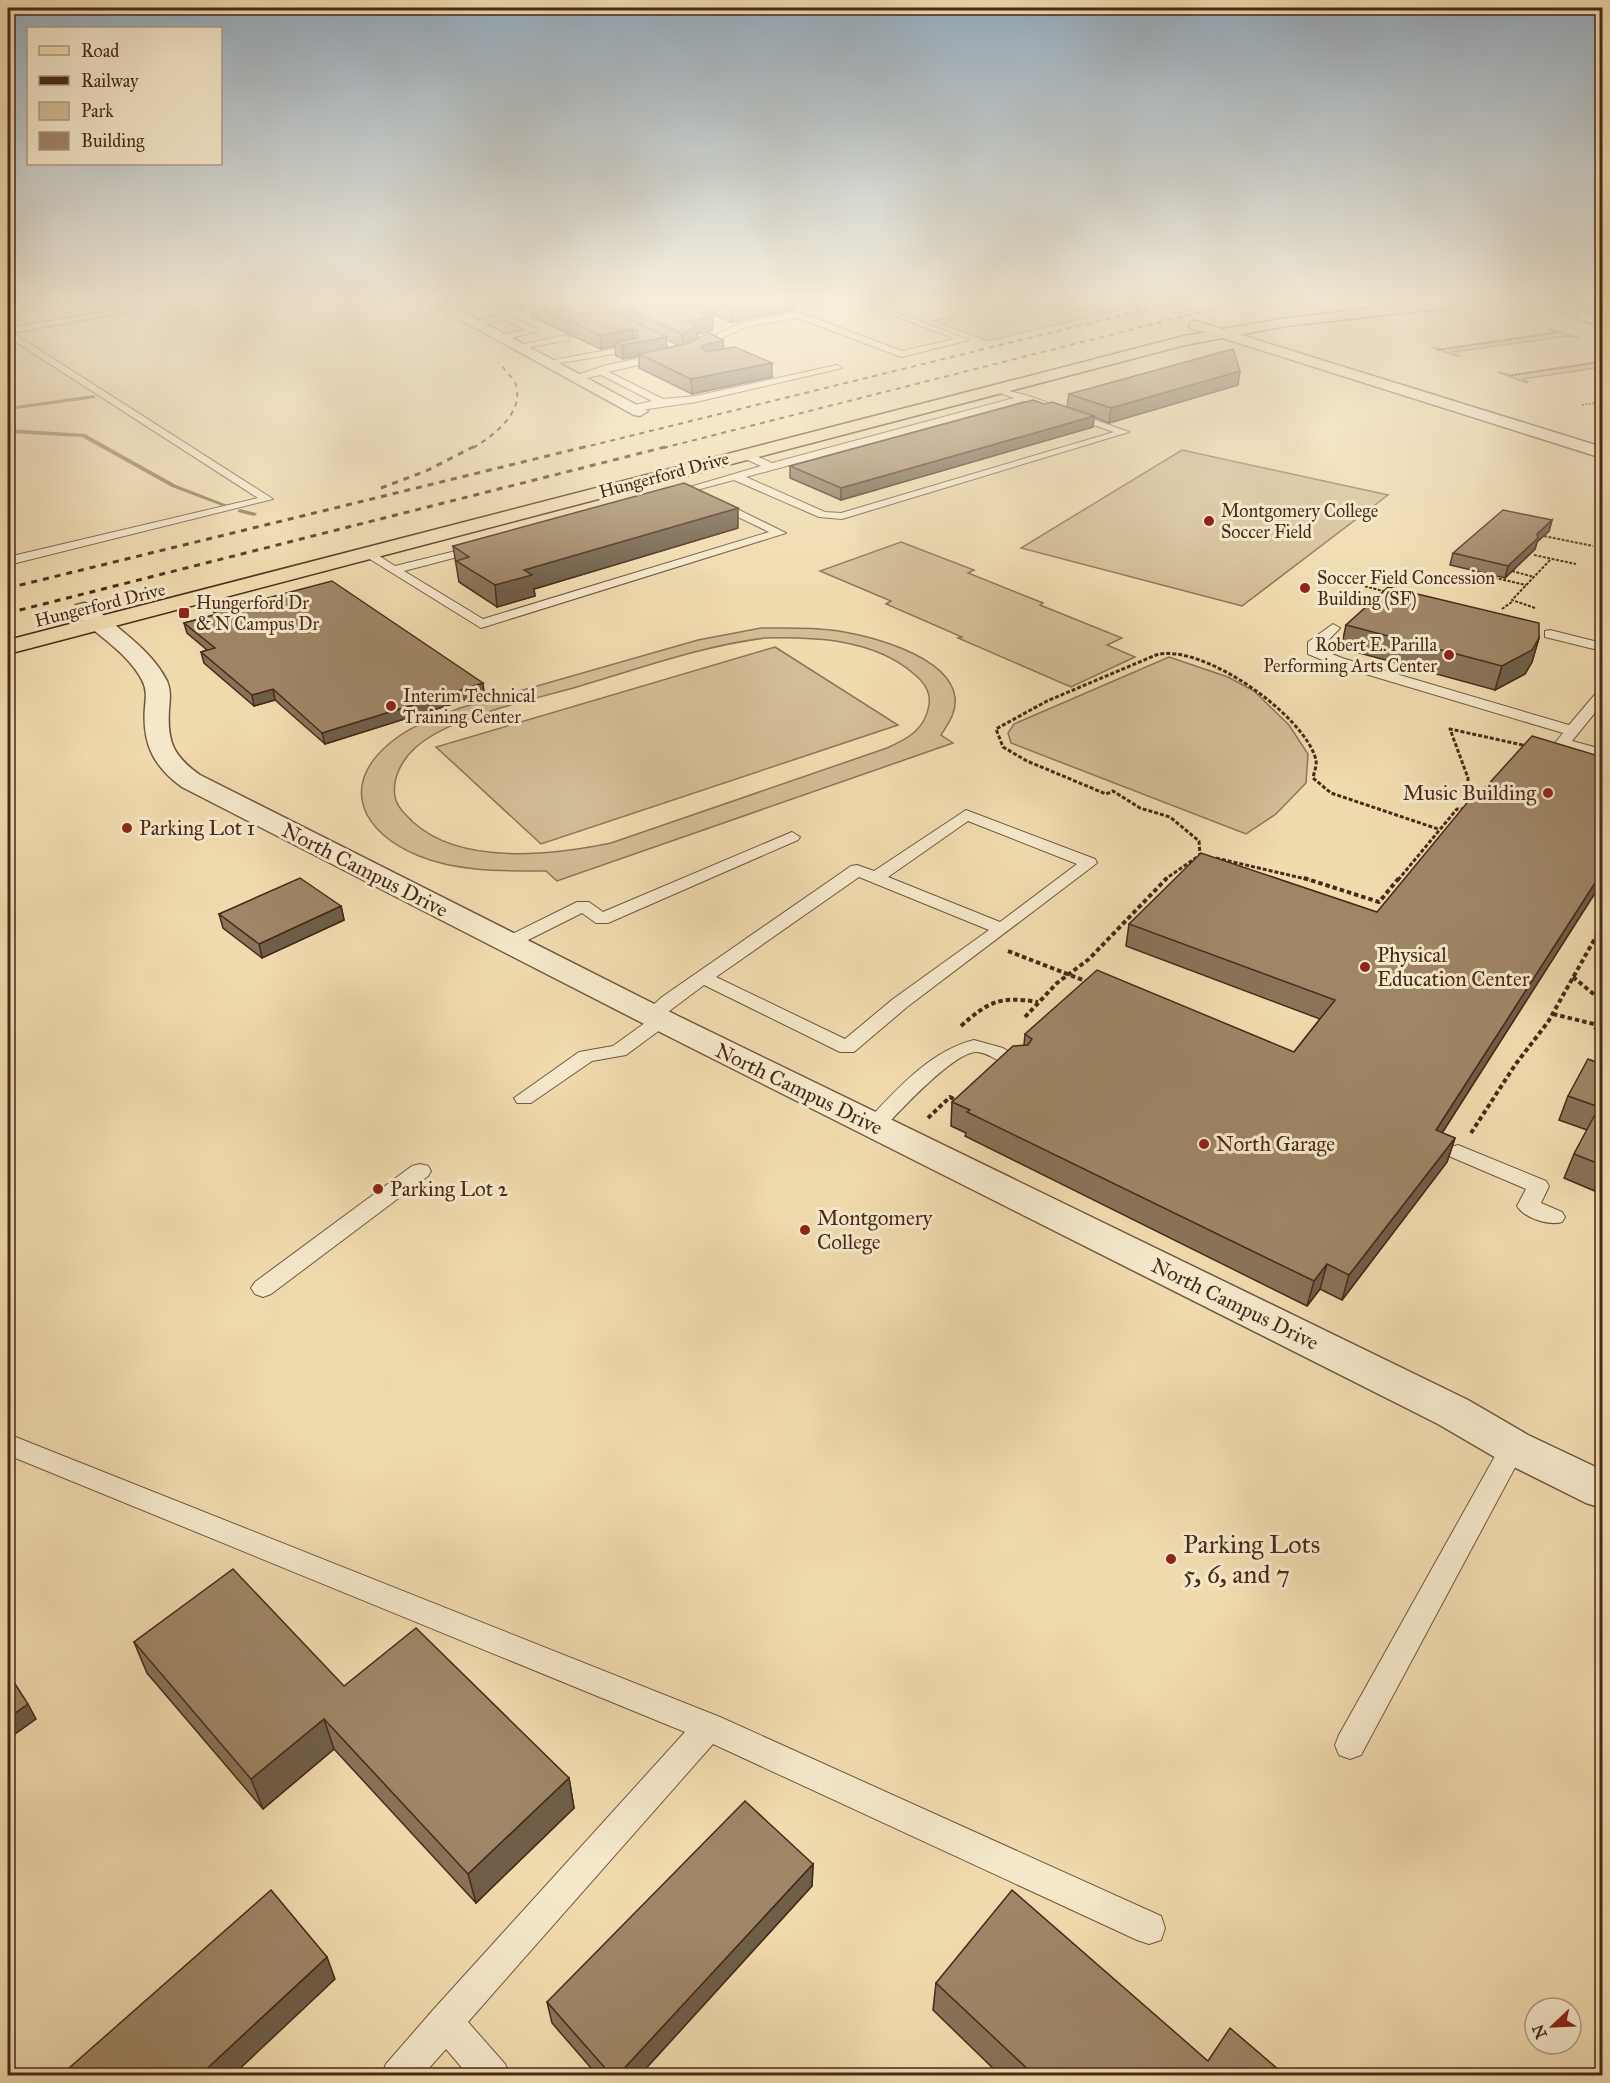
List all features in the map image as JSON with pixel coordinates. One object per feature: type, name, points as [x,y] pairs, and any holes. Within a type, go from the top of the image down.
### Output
[{"type":"main road","name":"Hungerford Drive","points":[[8,647],[90,617],[907,395]]},
{"type":"main road","name":"Hungerford Drive","points":[[8,629],[90,617],[366,553],[973,395]]},
{"type":"main road","points":[[721,445],[743,454]]},
{"type":"street","points":[[610,395],[637,410]]},
{"type":"street","points":[[1419,395],[1602,453]]},
{"type":"street","name":"North Campus Drive","points":[[90,617],[145,665],[156,683],[156,731],[160,751],[171,768],[191,781],[657,1018],[1442,1407],[1513,1447],[1602,1490]]},
{"type":"lane","points":[[8,561],[267,499],[106,395]]},
{"type":"lane","points":[[648,395],[661,402]]},
{"type":"lane","points":[[637,410],[661,402],[713,395]]},
{"type":"lane","points":[[736,477],[823,515],[842,516],[1124,432],[1017,395]]},
{"type":"lane","points":[[366,553],[481,624],[780,533],[683,491],[1026,398]]},
{"type":"lane","points":[[743,454],[771,467]]},
{"type":"lane","points":[[394,570],[496,542]]},
{"type":"lane","points":[[1333,628],[1313,645],[1313,651],[1336,661],[1573,731]]},
{"type":"lane","points":[[1550,634],[1602,647]]},
{"type":"lane","points":[[1602,695],[1562,743],[1602,754]]},
{"type":"lane","points":[[704,978],[847,1048],[900,1003],[1089,863],[966,815],[876,877]]},
{"type":"lane","points":[[508,943],[583,906],[602,919],[792,837]]},
{"type":"lane","points":[[524,1098],[586,1056],[619,1051],[704,978],[857,870],[1002,929]]},
{"type":"lane","points":[[874,1126],[908,1091],[962,1047],[987,1048],[1017,1063]]},
{"type":"lane","points":[[1461,1147],[1539,1186],[1528,1206],[1554,1217]]},
{"type":"lane","points":[[263,1288],[420,1171]]},
{"type":"lane","points":[[8,1444],[709,1727],[1149,1928]]},
{"type":"lane","points":[[1350,1745],[1513,1447]]},
{"type":"lane","points":[[398,2076],[709,1727]]},
{"type":"lane","points":[[445,2022],[493,2076]]},
{"type":"path","points":[[1582,405],[1602,402]]},
{"type":"path","points":[[1544,536],[1593,546]]},
{"type":"path","points":[[1534,555],[1576,564]]},
{"type":"path","points":[[1502,609],[1513,601],[1551,559]]},
{"type":"path","points":[[1512,572],[1534,577]]},
{"type":"path","points":[[1451,580],[1473,573],[1526,585]]},
{"type":"path","points":[[1356,584],[1392,593]]},
{"type":"path","points":[[1513,601],[1535,608]]},
{"type":"path","points":[[1200,855],[1199,841],[1170,817],[1140,808],[1113,791],[1106,794],[1027,761],[1004,747],[996,729],[1040,703],[1165,652],[1206,663],[1278,705],[1312,746],[1317,763],[1313,778],[1331,793],[1438,829]]},
{"type":"path","points":[[1025,1017],[1069,974],[1089,959],[1161,882],[1200,855],[1321,882],[1379,902],[1438,829],[1457,809],[1468,808],[1468,778],[1450,729],[1534,748]]},
{"type":"path","points":[[1461,1147],[1515,1065],[1553,1014],[1602,926]]},
{"type":"path","points":[[985,942],[1091,984]]},
{"type":"path","points":[[1573,977],[1596,993],[1602,1001]]},
{"type":"path","points":[[1553,1014],[1594,1026],[1602,1026]]},
{"type":"path","points":[[1594,1026],[1602,1037]]},
{"type":"path","points":[[928,1125],[928,1116],[950,1098],[969,1107]]},
{"type":"green space","name":"Montgomery College Soccer Field","points":[[1182,450],[1388,495],[1242,606],[1021,548]]},
{"type":"green space","points":[[901,542],[974,570],[968,573],[1122,638],[1107,645],[1135,657],[1071,687],[958,638],[962,637],[886,604],[891,601],[820,571]]},
{"type":"green space","points":[[761,628],[814,628],[864,636],[904,649],[938,669],[949,682],[955,697],[955,708],[941,735],[953,743],[557,881],[546,871],[465,868],[419,856],[400,847],[384,835],[372,822],[364,808],[361,792],[364,776],[374,760],[390,743],[415,727],[460,708],[698,640]],"holes":[[[765,638],[804,638],[844,642],[881,653],[898,662],[924,684],[929,700],[924,721],[908,737],[887,748],[611,843],[562,851],[508,854],[456,846],[433,836],[413,822],[396,801],[394,790],[396,777],[406,759],[415,748],[449,727],[493,710],[695,652]]]},
{"type":"green space","points":[[775,647],[898,725],[541,844],[436,747]]},
{"type":"green space","points":[[1169,657],[1228,677],[1254,691],[1289,725],[1308,754],[1306,783],[1276,814],[1246,834],[1011,743],[1008,733],[1014,724]]},
{"type":"building","points":[[1073,395],[1156,395],[1111,408]]},
{"type":"building","points":[[1033,400],[1044,404],[1052,402],[1094,416],[841,488],[790,466]]},
{"type":"building","points":[[684,483],[738,508],[524,570],[532,575],[495,585],[456,561],[469,557],[453,546]]},
{"type":"building","points":[[1503,510],[1552,520],[1537,534],[1538,538],[1508,566],[1453,553]]},
{"type":"building","points":[[332,581],[483,683],[322,733],[273,689],[252,695],[201,652],[215,648],[184,623],[217,614],[214,612]]},
{"type":"building","points":[[1388,587],[1539,623],[1539,638],[1532,650],[1502,666],[1346,625]]},
{"type":"building","points":[[1532,736],[1602,757],[1602,872],[1436,1130],[1455,1138],[1349,1275],[1327,1264],[1314,1281],[967,1112],[970,1110],[952,1102],[1013,1046],[1028,1045],[1032,1039],[1025,1034],[1097,970],[1294,1052],[1335,1000],[1129,924],[1201,853],[1377,912],[1471,798],[1475,799]]},
{"type":"building","points":[[300,878],[341,906],[259,944],[219,914]]},
{"type":"building","points":[[1588,1059],[1602,1064],[1602,1165],[1574,1154],[1599,1107],[1568,1096]]},
{"type":"building","points":[[233,1569],[344,1686],[416,1628],[569,1778],[468,1874],[324,1719],[251,1779],[134,1642]]},
{"type":"building","points":[[8,1673],[28,1704],[8,1718]]},
{"type":"building","points":[[745,1801],[813,1864],[617,2076],[612,2076],[547,2002]]},
{"type":"building","points":[[271,1890],[327,1957],[199,2076],[60,2076]]},
{"type":"building","points":[[1012,1890],[1208,2061],[1230,2028],[1286,2076],[1035,2076],[936,1983]]},
{"type":"waterway","points":[[8,409],[94,397]]},
{"type":"waterway","points":[[8,431],[83,435],[174,486],[227,506]]},
{"type":"waterway","points":[[240,511],[254,514]]},
{"type":"railway","points":[[473,448],[490,437],[505,422],[516,405],[517,395]]},
{"type":"railway","points":[[581,448],[796,395]]},
{"type":"railway","points":[[663,448],[872,395]]},
{"type":"railway","points":[[381,488],[426,471],[475,446]]},
{"type":"railway","points":[[8,588],[588,446]]},
{"type":"railway","points":[[8,613],[669,446]]},
{"type":"place","name":"Montgomery College Soccer Field","points":[[1209,521]]},
{"type":"place","name":"Soccer Field Concession Building (SF)","points":[[1305,588]]},
{"type":"place","name":"Hungerford Dr & N Campus Dr","points":[[184,613]]},
{"type":"place","name":"Robert E. Parilla Performing Arts Center","points":[[1449,655]]},
{"type":"place","name":"Interim Technical Training Center","points":[[391,706]]},
{"type":"place","name":"Music Building","points":[[1548,793]]},
{"type":"place","name":"Parking Lot 1","points":[[127,828]]},
{"type":"place","name":"Physical Education Center","points":[[1365,967]]},
{"type":"place","name":"North Garage","points":[[1204,1144]]},
{"type":"place","name":"Parking Lot 2","points":[[378,1189]]},
{"type":"place","name":"Montgomery College","points":[[805,1230]]},
{"type":"place","name":"Parking Lots 5, 6, and 7","points":[[1171,1559]]}]
